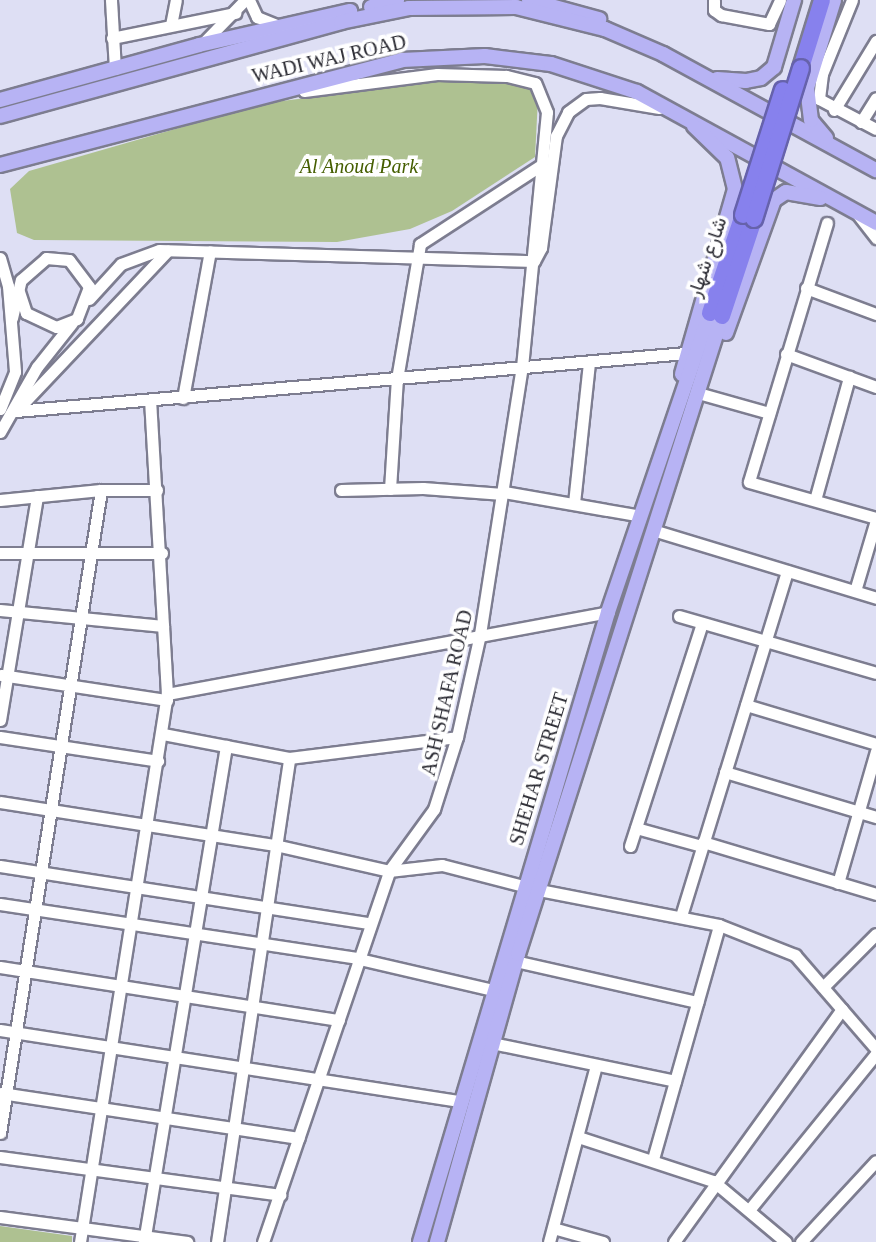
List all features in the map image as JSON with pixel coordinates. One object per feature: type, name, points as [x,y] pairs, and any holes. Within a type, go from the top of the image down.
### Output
[{"type":"highway","points":[[796,67],[811,0]]},
{"type":"highway","points":[[716,314],[796,67],[822,0]]},
{"type":"main road","points":[[0,100],[277,25],[397,0]]},
{"type":"main road","points":[[529,0],[546,1],[612,24],[663,54]]},
{"type":"main road","points":[[696,73],[727,82],[761,78],[774,67],[794,0]]},
{"type":"main road","points":[[834,0],[807,88],[807,108],[817,131],[852,158]]},
{"type":"main road","name":"WADI WAJ ROAD","points":[[0,118],[409,8],[516,7],[605,29],[663,54],[852,158],[876,168]]},
{"type":"main road","name":"WADI WAJ ROAD","points":[[0,165],[402,60],[485,56],[521,58],[596,77],[669,109],[876,223]]},
{"type":"main road","points":[[668,436],[686,353],[735,189],[727,158],[686,117]]},
{"type":"main road","points":[[0,156],[33,156]]},
{"type":"main road","points":[[698,393],[708,387],[774,200],[786,192],[803,192],[854,212]]},
{"type":"main road","name":"SHEHAR STREET","points":[[420,1242],[492,990],[531,888],[656,531],[698,393],[716,314]]},
{"type":"main road","name":"SHEHAR STREET","points":[[437,1242],[608,612],[668,436],[716,314]]},
{"type":"street","points":[[111,0],[115,69]]},
{"type":"street","points":[[171,25],[176,0]]},
{"type":"street","points":[[199,45],[247,0],[257,17],[277,25]]},
{"type":"street","points":[[714,0],[714,10],[721,15],[769,24],[780,0]]},
{"type":"street","points":[[852,0],[822,74],[819,99],[834,110],[876,129]]},
{"type":"street","points":[[112,38],[235,13]]},
{"type":"street","points":[[834,110],[876,41]]},
{"type":"street","points":[[255,97],[437,74],[527,79],[546,100],[530,247],[534,261]]},
{"type":"street","points":[[534,261],[541,248],[556,136],[568,112],[586,99],[600,98],[669,109]]},
{"type":"street","points":[[861,122],[876,98]]},
{"type":"street","points":[[390,489],[397,379],[417,255],[430,234],[541,165]]},
{"type":"street","points":[[854,212],[876,238]]},
{"type":"street","points":[[827,223],[749,482],[876,519],[855,591]]},
{"type":"street","points":[[16,411],[37,367],[89,299],[134,255],[168,250],[417,255],[534,261]]},
{"type":"street","points":[[0,432],[16,411],[168,250]]},
{"type":"street","points":[[183,398],[210,251]]},
{"type":"street","points":[[0,409],[15,372],[12,318],[16,295],[35,262],[58,257],[79,267],[89,299]]},
{"type":"street","points":[[0,258],[16,295],[45,326],[74,321]]},
{"type":"street","name":"ASH SHAFA ROAD","points":[[263,1242],[339,1020],[355,958],[389,871],[434,809],[457,737],[480,634],[504,493],[534,261]]},
{"type":"street","points":[[806,288],[876,314]]},
{"type":"street","points":[[16,411],[686,353]]},
{"type":"street","points":[[786,354],[876,387]]},
{"type":"street","points":[[574,503],[589,362]]},
{"type":"street","points":[[815,500],[849,377]]},
{"type":"street","points":[[698,393],[769,413]]},
{"type":"street","points":[[80,1242],[167,697],[162,553],[150,400]]},
{"type":"street","points":[[0,500],[101,490],[157,490]]},
{"type":"street","points":[[0,1133],[3,1093],[16,1033],[101,490]]},
{"type":"street","points":[[341,490],[504,493],[641,516]]},
{"type":"street","points":[[0,720],[4,675],[29,553],[37,496]]},
{"type":"street","points":[[656,531],[876,598]]},
{"type":"street","points":[[0,553],[162,553]]},
{"type":"street","points":[[681,916],[787,571]]},
{"type":"street","points":[[0,610],[163,626]]},
{"type":"street","points":[[4,675],[167,697],[480,634],[608,612]]},
{"type":"street","points":[[679,616],[876,673]]},
{"type":"street","points":[[630,846],[702,623]]},
{"type":"street","points":[[746,705],[876,744]]},
{"type":"street","points":[[163,734],[289,758],[457,737]]},
{"type":"street","points":[[0,737],[158,761]]},
{"type":"street","points":[[144,1239],[226,746]]},
{"type":"street","points":[[838,883],[876,751]]},
{"type":"street","points":[[217,1242],[240,1065],[289,758]]},
{"type":"street","points":[[725,772],[876,817]]},
{"type":"street","points":[[0,802],[275,845],[389,871],[429,863],[531,888],[719,925],[795,955],[876,1051],[749,1210]]},
{"type":"street","points":[[636,828],[876,894]]},
{"type":"street","points":[[0,866],[369,923]]},
{"type":"street","points":[[0,904],[355,958],[492,990]]},
{"type":"street","points":[[653,1159],[719,925]]},
{"type":"street","points":[[823,987],[876,934]]},
{"type":"street","points":[[515,961],[697,1002]]},
{"type":"street","points":[[0,967],[339,1020]]},
{"type":"street","points":[[674,1242],[713,1181],[842,1009]]},
{"type":"street","points":[[0,1030],[460,1101]]},
{"type":"street","points":[[492,1043],[675,1081]]},
{"type":"street","points":[[549,1242],[596,1065]]},
{"type":"street","points":[[3,1093],[165,1115],[299,1138]]},
{"type":"street","points":[[578,1137],[713,1181],[786,1242]]},
{"type":"street","points":[[0,1157],[280,1195]]},
{"type":"street","points":[[801,1242],[876,1161]]},
{"type":"street","points":[[0,1217],[144,1239],[187,1242]]},
{"type":"street","points":[[553,1228],[603,1242]]},
{"type":"green space","name":"Al Anoud Park","points":[[466,78],[528,84],[538,98],[535,157],[452,211],[410,229],[337,242],[34,240],[17,233],[10,189],[29,171],[266,103]]},
{"type":"green space","points":[[0,1226],[72,1236],[72,1242],[0,1242]]}]
